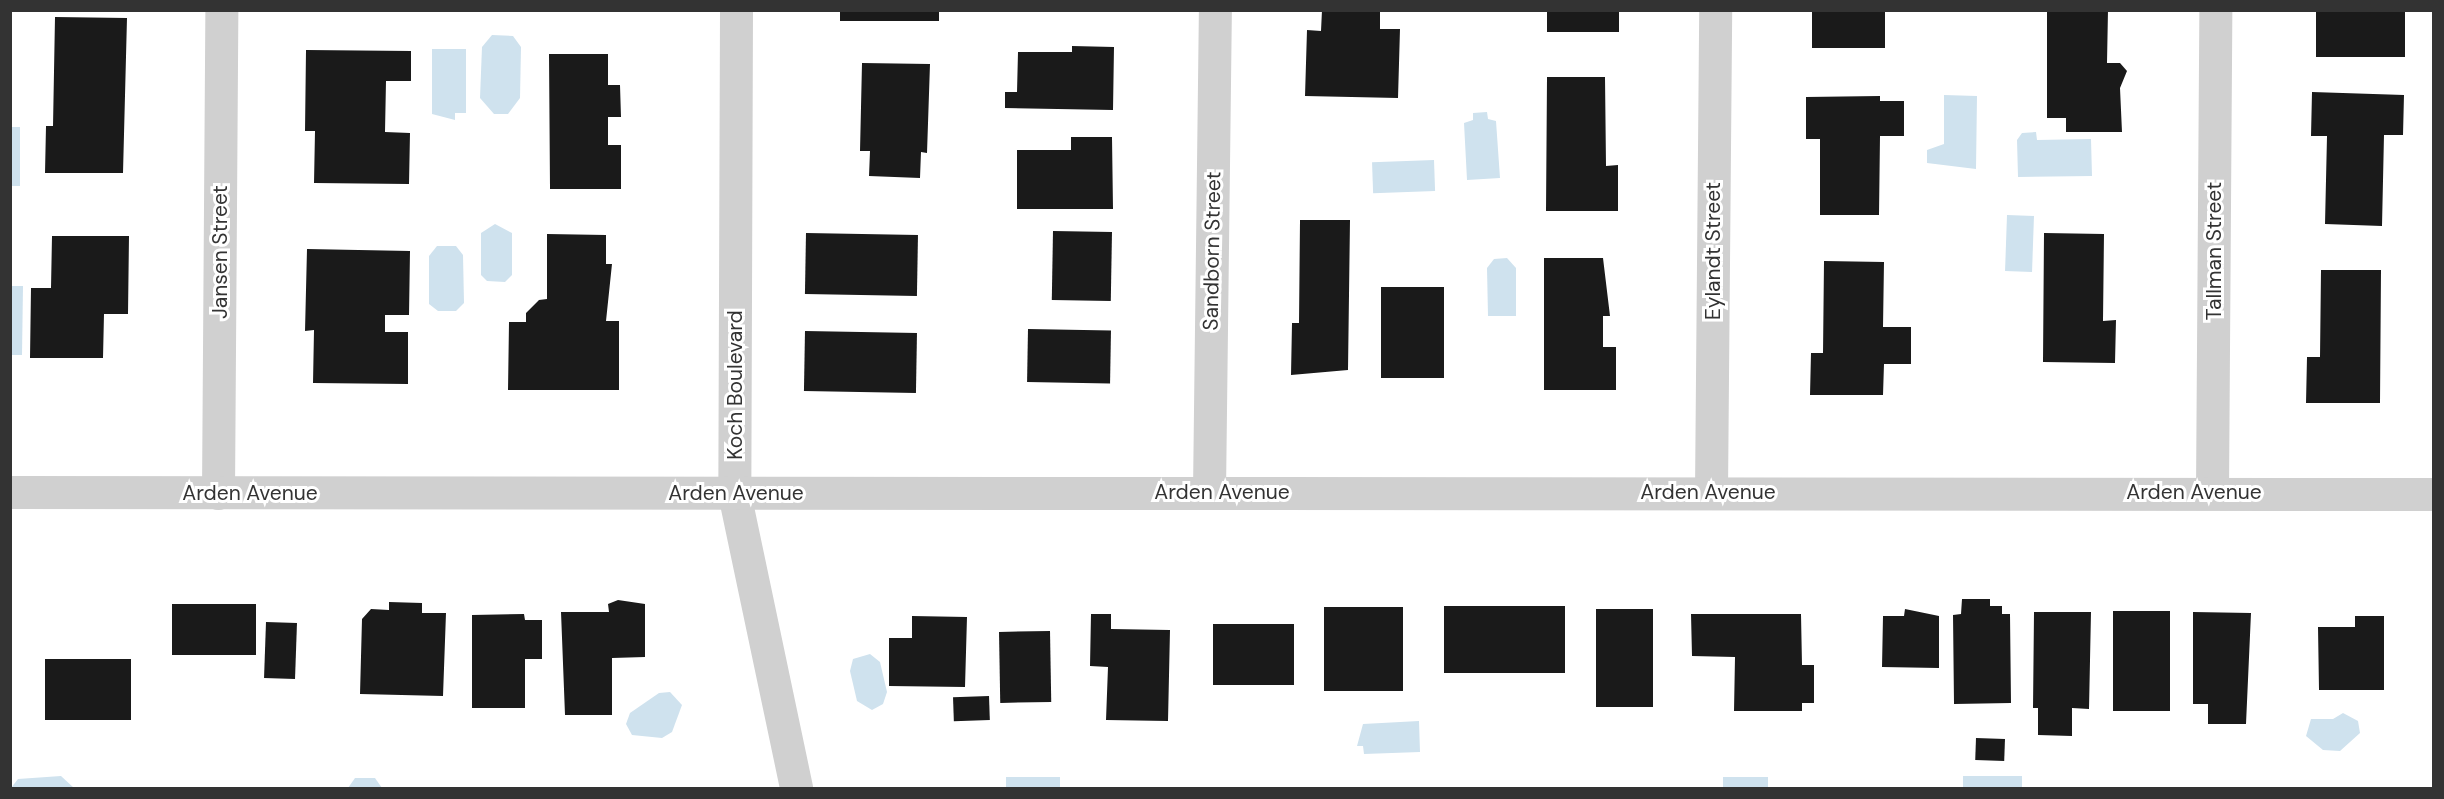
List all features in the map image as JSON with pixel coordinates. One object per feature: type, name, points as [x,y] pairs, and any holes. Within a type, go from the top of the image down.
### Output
[{"type":"street","name":"Jansen Street","points":[[218,493],[221,10]]},
{"type":"street","name":"Koch Boulevard","points":[[736,10],[734,493],[796,789]]},
{"type":"street","name":"Sandborn Street","points":[[1209,492],[1215,10]]},
{"type":"street","name":"Eylandt Street","points":[[1711,492],[1715,10]]},
{"type":"street","name":"Tallman Street","points":[[2212,492],[2215,10]]},
{"type":"street","name":"Arden Avenue","points":[[10,492],[2212,492],[2433,494]]},
{"type":"water","points":[[492,35],[513,36],[521,47],[520,98],[508,114],[494,114],[480,98],[482,47]]},
{"type":"water","points":[[432,49],[466,49],[466,113],[455,113],[455,120],[432,114]]},
{"type":"water","points":[[1944,95],[1977,96],[1976,169],[1927,163],[1927,150],[1944,144]]},
{"type":"water","points":[[1487,112],[1488,119],[1496,121],[1500,178],[1467,180],[1464,123],[1473,120],[1473,113]]},
{"type":"water","points":[[10,127],[20,127],[20,186],[10,186]]},
{"type":"water","points":[[2036,132],[2037,140],[2091,139],[2092,176],[2018,177],[2017,140],[2022,133]]},
{"type":"water","points":[[1434,160],[1435,191],[1373,193],[1372,162]]},
{"type":"water","points":[[2007,215],[2034,216],[2032,272],[2005,271]]},
{"type":"water","points":[[495,224],[512,233],[512,275],[505,282],[487,281],[481,275],[481,233]]},
{"type":"water","points":[[437,246],[456,246],[463,255],[464,303],[456,311],[438,311],[429,304],[429,256]]},
{"type":"water","points":[[1507,258],[1516,268],[1516,316],[1488,316],[1487,268],[1494,259]]},
{"type":"water","points":[[10,286],[23,286],[22,355],[11,355]]},
{"type":"water","points":[[870,654],[880,662],[887,692],[883,704],[872,710],[857,701],[850,671],[853,659]]},
{"type":"water","points":[[670,692],[682,705],[672,732],[662,738],[632,735],[626,724],[630,713],[659,693]]},
{"type":"water","points":[[2343,713],[2358,721],[2360,733],[2340,751],[2323,750],[2306,736],[2311,719],[2333,719]]},
{"type":"water","points":[[1419,721],[1420,752],[1364,754],[1363,746],[1357,746],[1363,724]]},
{"type":"water","points":[[61,776],[74,788],[11,788],[18,779]]},
{"type":"water","points":[[1963,776],[2022,776],[2022,788],[1963,788]]},
{"type":"water","points":[[1006,777],[1060,777],[1060,788],[1006,788]]},
{"type":"water","points":[[1723,777],[1768,777],[1768,788],[1723,788]]},
{"type":"water","points":[[355,778],[375,778],[382,788],[348,788]]},
{"type":"building","points":[[840,10],[939,10],[939,21],[840,21]]},
{"type":"building","points":[[1322,10],[1380,10],[1380,29],[1400,29],[1398,98],[1305,96],[1307,30],[1321,31]]},
{"type":"building","points":[[1547,10],[1619,10],[1619,32],[1547,32]]},
{"type":"building","points":[[1812,10],[1885,10],[1885,48],[1812,48]]},
{"type":"building","points":[[2047,10],[2108,10],[2107,63],[2120,63],[2127,71],[2120,88],[2122,132],[2066,132],[2066,118],[2047,118]]},
{"type":"building","points":[[2316,10],[2405,10],[2405,57],[2316,57]]},
{"type":"building","points":[[55,17],[127,18],[123,173],[45,173],[46,126],[53,126]]},
{"type":"building","points":[[1072,46],[1114,47],[1113,110],[1005,108],[1005,92],[1017,92],[1018,52],[1072,52]]},
{"type":"building","points":[[306,50],[411,51],[411,81],[386,81],[385,132],[410,133],[409,184],[314,183],[315,131],[305,131]]},
{"type":"building","points":[[549,54],[608,54],[608,85],[620,85],[621,117],[608,117],[608,145],[621,145],[621,189],[550,189]]},
{"type":"building","points":[[862,63],[930,64],[927,153],[921,152],[920,178],[869,176],[870,151],[860,151]]},
{"type":"building","points":[[1547,77],[1605,77],[1606,166],[1618,165],[1618,211],[1546,211]]},
{"type":"building","points":[[2312,92],[2404,95],[2403,135],[2384,135],[2382,226],[2325,224],[2327,136],[2311,136]]},
{"type":"building","points":[[1880,96],[1880,101],[1904,101],[1904,136],[1880,136],[1879,215],[1820,215],[1820,139],[1806,139],[1806,97]]},
{"type":"building","points":[[1071,137],[1112,137],[1113,209],[1017,209],[1017,150],[1071,150]]},
{"type":"building","points":[[1300,220],[1350,220],[1348,370],[1291,375],[1292,323],[1299,323]]},
{"type":"building","points":[[1053,231],[1112,232],[1111,301],[1052,300]]},
{"type":"building","points":[[806,233],[918,235],[917,296],[805,294]]},
{"type":"building","points":[[2044,233],[2104,234],[2103,321],[2116,320],[2115,363],[2043,362]]},
{"type":"building","points":[[547,234],[606,235],[606,264],[612,264],[606,321],[619,321],[619,390],[508,390],[509,322],[526,322],[526,313],[539,300],[547,299]]},
{"type":"building","points":[[52,236],[129,236],[128,314],[104,314],[103,358],[30,358],[31,288],[51,288]]},
{"type":"building","points":[[307,249],[410,251],[409,315],[385,315],[385,332],[408,332],[408,384],[313,383],[314,330],[305,331]]},
{"type":"building","points":[[1544,258],[1603,258],[1610,316],[1603,316],[1603,347],[1616,347],[1616,390],[1544,390]]},
{"type":"building","points":[[1824,261],[1884,262],[1883,327],[1911,327],[1911,364],[1884,364],[1883,395],[1810,395],[1811,353],[1823,353]]},
{"type":"building","points":[[2321,270],[2381,270],[2380,403],[2306,403],[2307,357],[2320,357]]},
{"type":"building","points":[[1381,287],[1444,287],[1444,378],[1381,378]]},
{"type":"building","points":[[1028,329],[1111,330],[1110,383],[1027,382]]},
{"type":"building","points":[[805,331],[917,333],[916,393],[804,391]]},
{"type":"building","points":[[1962,599],[1990,599],[1990,606],[2002,606],[2002,614],[2010,614],[2011,703],[1954,704],[1953,615],[1961,614]]},
{"type":"building","points":[[618,600],[645,604],[645,657],[612,658],[612,715],[565,715],[561,612],[609,612],[608,604]]},
{"type":"building","points":[[389,602],[422,603],[422,613],[446,613],[443,696],[360,694],[362,619],[371,609],[389,610]]},
{"type":"building","points":[[172,604],[256,604],[256,655],[172,655]]},
{"type":"building","points":[[1444,606],[1565,606],[1565,673],[1444,673]]},
{"type":"building","points":[[1324,607],[1403,607],[1403,691],[1324,691]]},
{"type":"building","points":[[1596,609],[1653,609],[1653,707],[1596,707]]},
{"type":"building","points":[[1905,609],[1939,616],[1939,668],[1882,667],[1883,616],[1904,616]]},
{"type":"building","points":[[2113,611],[2170,611],[2170,711],[2113,711]]},
{"type":"building","points":[[2034,612],[2091,612],[2089,709],[2072,708],[2072,736],[2038,735],[2038,708],[2033,708]]},
{"type":"building","points":[[2193,612],[2251,613],[2246,724],[2208,724],[2208,704],[2193,704]]},
{"type":"building","points":[[524,614],[525,620],[542,620],[542,659],[525,659],[525,708],[472,708],[472,615]]},
{"type":"building","points":[[1091,614],[1111,614],[1111,629],[1170,630],[1168,721],[1106,720],[1108,667],[1090,666]]},
{"type":"building","points":[[1691,614],[1801,614],[1802,665],[1814,665],[1814,703],[1802,703],[1802,711],[1734,711],[1735,657],[1692,656]]},
{"type":"building","points":[[912,616],[967,617],[965,687],[889,686],[889,638],[912,638]]},
{"type":"building","points":[[2355,616],[2384,616],[2384,690],[2319,690],[2318,627],[2355,627]]},
{"type":"building","points":[[266,622],[297,623],[295,679],[264,678]]},
{"type":"building","points":[[1213,624],[1294,624],[1294,685],[1213,685]]},
{"type":"building","points":[[1050,631],[1051,702],[1000,703],[999,632]]},
{"type":"building","points":[[45,659],[131,659],[131,720],[45,720]]},
{"type":"building","points":[[989,696],[990,720],[954,721],[953,697]]},
{"type":"building","points":[[1976,738],[2005,739],[2004,761],[1975,760]]}]
